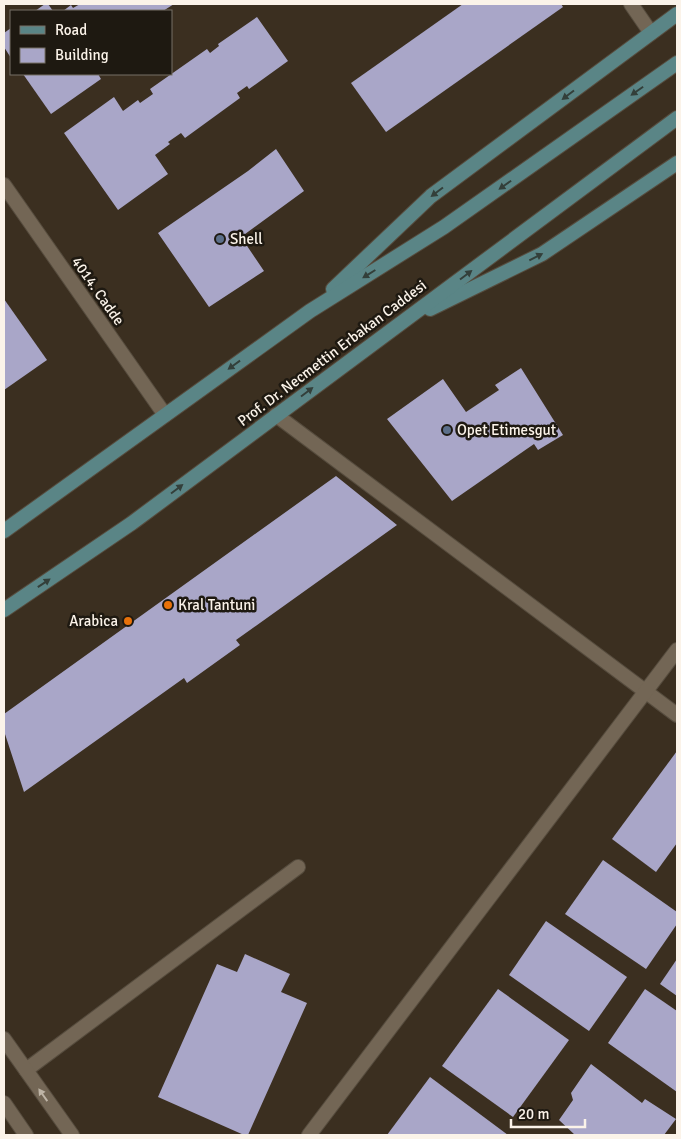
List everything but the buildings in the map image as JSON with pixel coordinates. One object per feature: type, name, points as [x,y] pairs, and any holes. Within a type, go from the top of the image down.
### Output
[{"type":"main road","points":[[310,311],[432,196],[677,14]]},
{"type":"main road","points":[[4,531],[310,311],[444,227],[677,63]]},
{"type":"main road","name":"Prof. Dr. Necmettin Erbakan Caddesi","points":[[4,610],[132,523],[677,118]]},
{"type":"main road","points":[[398,325],[542,254],[677,163]]},
{"type":"street","points":[[631,4],[651,33]]},
{"type":"street","name":"4014. Cadde","points":[[4,185],[165,415]]},
{"type":"street","points":[[276,415],[677,715]]},
{"type":"street","points":[[309,1135],[677,650]]},
{"type":"street","points":[[26,1070],[298,867]]},
{"type":"street","points":[[4,1039],[72,1135]]},
{"type":"street","points":[[4,1103],[26,1135]]},
{"type":"place","name":"Shell","points":[[220,239]]},
{"type":"place","name":"Opet Etimesgut","points":[[447,430]]},
{"type":"place","name":"Kral Tantuni","points":[[168,605]]},
{"type":"place","name":"Arabica","points":[[128,621]]}]
